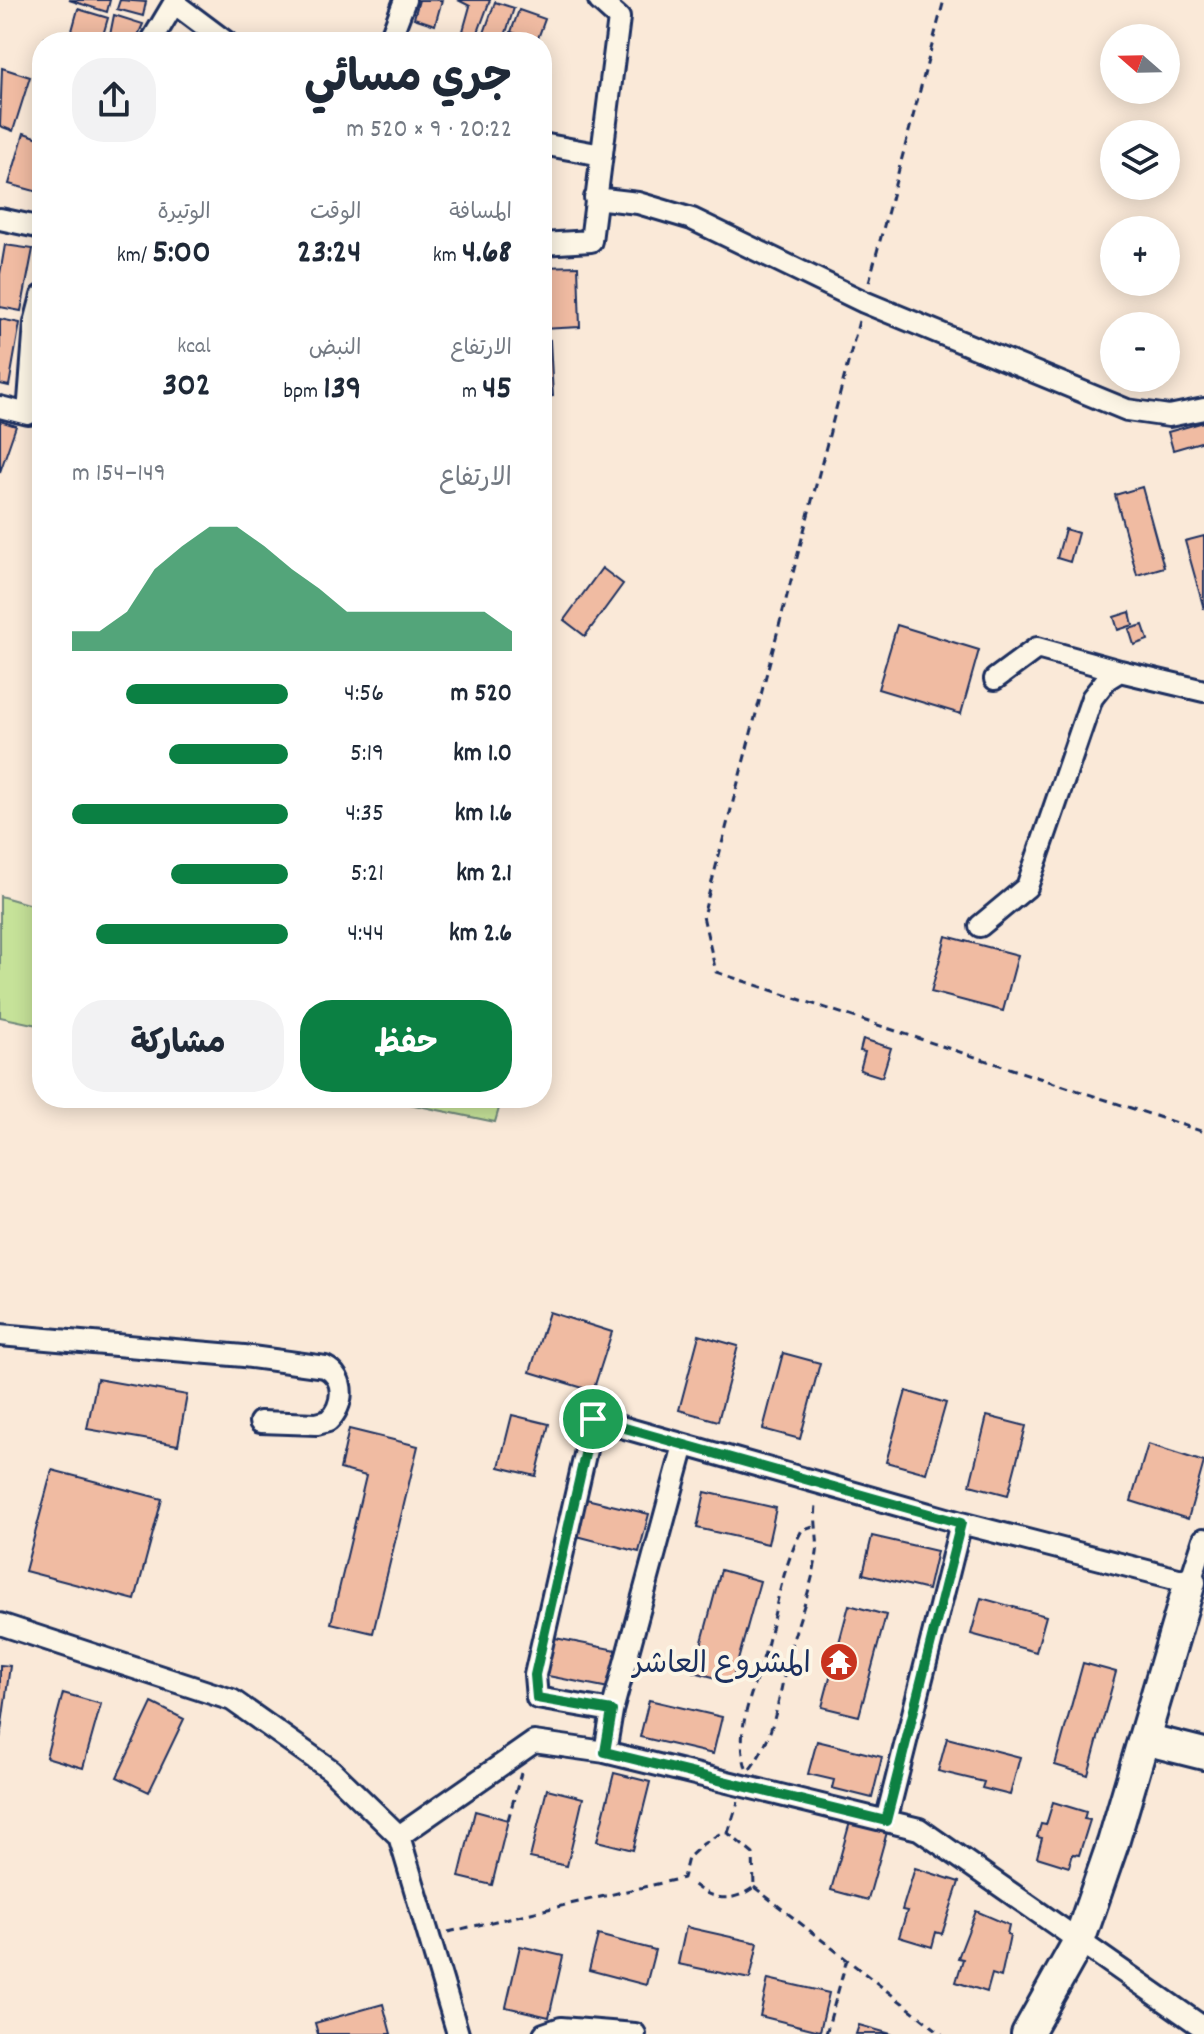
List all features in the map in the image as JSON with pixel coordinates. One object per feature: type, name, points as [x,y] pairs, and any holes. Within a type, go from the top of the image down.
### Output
[{"type":"street","points":[[393,32],[405,0]]},
{"type":"street","points":[[552,243],[591,241],[619,18],[599,0]]},
{"type":"street","points":[[157,32],[175,2],[213,32]]},
{"type":"street","points":[[552,146],[602,155]]},
{"type":"street","points":[[595,198],[638,203],[692,219],[864,302],[1127,410],[1169,416],[1204,409]]},
{"type":"street","points":[[0,219],[32,226]]},
{"type":"street","points":[[0,407],[28,414],[32,362]]},
{"type":"street","points":[[995,679],[1037,648],[1204,691]]},
{"type":"street","points":[[980,926],[1008,907],[1027,887],[1092,698],[1107,679],[1120,671]]},
{"type":"street","points":[[0,1335],[244,1356],[325,1367],[339,1379],[339,1403],[328,1421],[317,1424],[260,1422]]},
{"type":"street","points":[[612,1711],[537,1698],[535,1675],[593,1419],[961,1523],[1190,1582]]},
{"type":"street","points":[[605,1752],[612,1711],[684,1445]]},
{"type":"street","points":[[886,1821],[961,1523]]},
{"type":"street","points":[[1027,2034],[1079,1941],[1113,1843],[1204,1539]]},
{"type":"street","points":[[0,1624],[232,1700],[331,1770],[399,1836],[458,2034]]},
{"type":"street","points":[[1144,1739],[1204,1754]]},
{"type":"street","points":[[399,1836],[534,1742],[605,1752],[919,1829],[1204,2028]]},
{"type":"street","points":[[544,2034],[561,2028],[635,2034]]},
{"type":"path","points":[[944,0],[703,916],[716,972],[1204,1132]]},
{"type":"path","points":[[813,1526],[802,1530],[791,1550],[768,1642],[747,1706],[742,1737],[747,1772],[760,1756],[776,1717],[818,1551],[813,1526],[816,1505]]},
{"type":"path","points":[[508,1820],[528,1746]]},
{"type":"path","points":[[429,1936],[683,1878],[688,1858],[721,1833],[728,1833],[753,1854],[754,1887]]},
{"type":"path","points":[[690,1882],[706,1896],[724,1899],[743,1895],[754,1887]]},
{"type":"path","points":[[754,1887],[942,2034]]},
{"type":"path","points":[[826,2034],[847,1959]]},
{"type":"green space","points":[[0,896],[32,905],[32,1024],[0,1017]]},
{"type":"green space","points":[[428,1108],[499,1108],[495,1122]]},
{"type":"building","points":[[69,0],[110,0],[107,12]]},
{"type":"building","points":[[120,0],[146,2],[143,16],[117,9]]},
{"type":"building","points":[[419,0],[442,0],[435,25],[414,18]]},
{"type":"building","points":[[458,0],[490,0],[478,32],[463,31],[470,6]]},
{"type":"building","points":[[495,2],[514,8],[506,32],[484,32]]},
{"type":"building","points":[[78,9],[108,18],[104,32],[72,32]]},
{"type":"building","points":[[519,10],[545,19],[540,32],[511,32]]},
{"type":"building","points":[[114,15],[143,24],[139,32],[111,32]]},
{"type":"building","points":[[2,68],[30,77],[13,131],[0,126]]},
{"type":"building","points":[[24,133],[32,136],[32,190],[9,184]]},
{"type":"building","points":[[5,245],[32,249],[21,311],[0,307],[0,274]]},
{"type":"building","points":[[578,266],[580,327],[552,328],[552,267]]},
{"type":"building","points":[[0,319],[20,323],[9,386],[0,384]]},
{"type":"building","points":[[0,421],[16,426],[0,472]]},
{"type":"building","points":[[1204,422],[1204,441],[1173,450],[1168,432]]},
{"type":"building","points":[[1142,487],[1164,567],[1137,575],[1115,495]]},
{"type":"building","points":[[1065,529],[1078,533],[1070,562],[1057,558]]},
{"type":"building","points":[[1204,536],[1204,609],[1185,541]]},
{"type":"building","points":[[602,568],[623,584],[585,636],[564,620]]},
{"type":"building","points":[[1130,612],[1133,625],[1118,630],[1114,617]]},
{"type":"building","points":[[897,625],[979,650],[961,714],[878,689]]},
{"type":"building","points":[[1143,625],[1148,640],[1134,645],[1129,629]]},
{"type":"building","points":[[946,936],[1018,955],[1003,1011],[931,992]]},
{"type":"building","points":[[863,1039],[891,1048],[882,1077],[860,1070],[865,1052],[860,1051]]},
{"type":"building","points":[[549,1312],[612,1332],[593,1391],[530,1372]]},
{"type":"building","points":[[699,1335],[738,1346],[718,1421],[679,1410]]},
{"type":"building","points":[[783,1353],[820,1363],[800,1439],[763,1429]]},
{"type":"building","points":[[97,1379],[187,1395],[178,1445],[87,1429]]},
{"type":"building","points":[[906,1391],[946,1403],[926,1473],[886,1462]]},
{"type":"building","points":[[512,1415],[549,1424],[536,1476],[499,1467]]},
{"type":"building","points":[[987,1416],[1026,1426],[1008,1495],[970,1485]]},
{"type":"building","points":[[349,1429],[418,1446],[373,1633],[331,1623],[366,1476],[340,1469]]},
{"type":"building","points":[[1148,1444],[1204,1462],[1188,1519],[1131,1501]]},
{"type":"building","points":[[52,1470],[162,1499],[135,1600],[25,1571]]},
{"type":"building","points":[[705,1492],[776,1508],[768,1544],[697,1528]]},
{"type":"building","points":[[582,1498],[649,1514],[639,1552],[573,1535]]},
{"type":"building","points":[[872,1536],[937,1551],[928,1590],[863,1574]]},
{"type":"building","points":[[721,1570],[760,1581],[732,1682],[694,1672]]},
{"type":"building","points":[[981,1598],[1046,1616],[1036,1652],[971,1634]]},
{"type":"building","points":[[849,1605],[886,1615],[859,1716],[822,1707]]},
{"type":"building","points":[[545,1636],[616,1650],[609,1688],[538,1674]]},
{"type":"building","points":[[1083,1663],[1116,1672],[1088,1775],[1055,1765]]},
{"type":"building","points":[[0,1665],[10,1666],[0,1739]]},
{"type":"building","points":[[63,1693],[101,1704],[83,1768],[46,1757]]},
{"type":"building","points":[[649,1700],[722,1717],[713,1754],[640,1737]]},
{"type":"building","points":[[152,1703],[184,1719],[149,1792],[117,1777]]},
{"type":"building","points":[[947,1738],[1020,1757],[1010,1795],[982,1788],[984,1782],[938,1771]]},
{"type":"building","points":[[817,1741],[882,1757],[872,1798],[832,1788],[834,1780],[808,1774]]},
{"type":"building","points":[[614,1773],[650,1782],[633,1850],[597,1841]]},
{"type":"building","points":[[547,1789],[583,1798],[567,1866],[530,1858]]},
{"type":"building","points":[[1053,1802],[1086,1812],[1084,1819],[1090,1820],[1079,1855],[1073,1854],[1069,1867],[1037,1857],[1042,1838],[1037,1837],[1041,1824],[1046,1825]]},
{"type":"building","points":[[475,1811],[508,1820],[492,1885],[459,1877]]},
{"type":"building","points":[[850,1822],[887,1832],[868,1900],[831,1890]]},
{"type":"building","points":[[915,1868],[959,1882],[942,1934],[936,1932],[932,1947],[899,1937],[907,1911],[902,1910]]},
{"type":"building","points":[[976,1911],[1009,1925],[1007,1934],[1010,1935],[1001,1977],[992,1974],[987,1992],[956,1982],[963,1959],[958,1958]]},
{"type":"building","points":[[686,1927],[758,1943],[750,1979],[678,1964]]},
{"type":"building","points":[[598,1935],[655,1950],[646,1985],[589,1970]]},
{"type":"building","points":[[520,1946],[563,1956],[549,2017],[506,2007]]},
{"type":"building","points":[[768,1979],[829,1993],[820,2031],[760,2016]]},
{"type":"building","points":[[383,2004],[391,2034],[318,2034],[315,2023]]},
{"type":"building","points":[[859,2025],[891,2034],[856,2034]]},
{"type":"place","name":"المشروع العاشر","points":[[839,1662]]},
{"type":"route","points":[[593,1419],[961,1523],[886,1821],[605,1752],[612,1711],[537,1698],[535,1675],[593,1419]]}]
